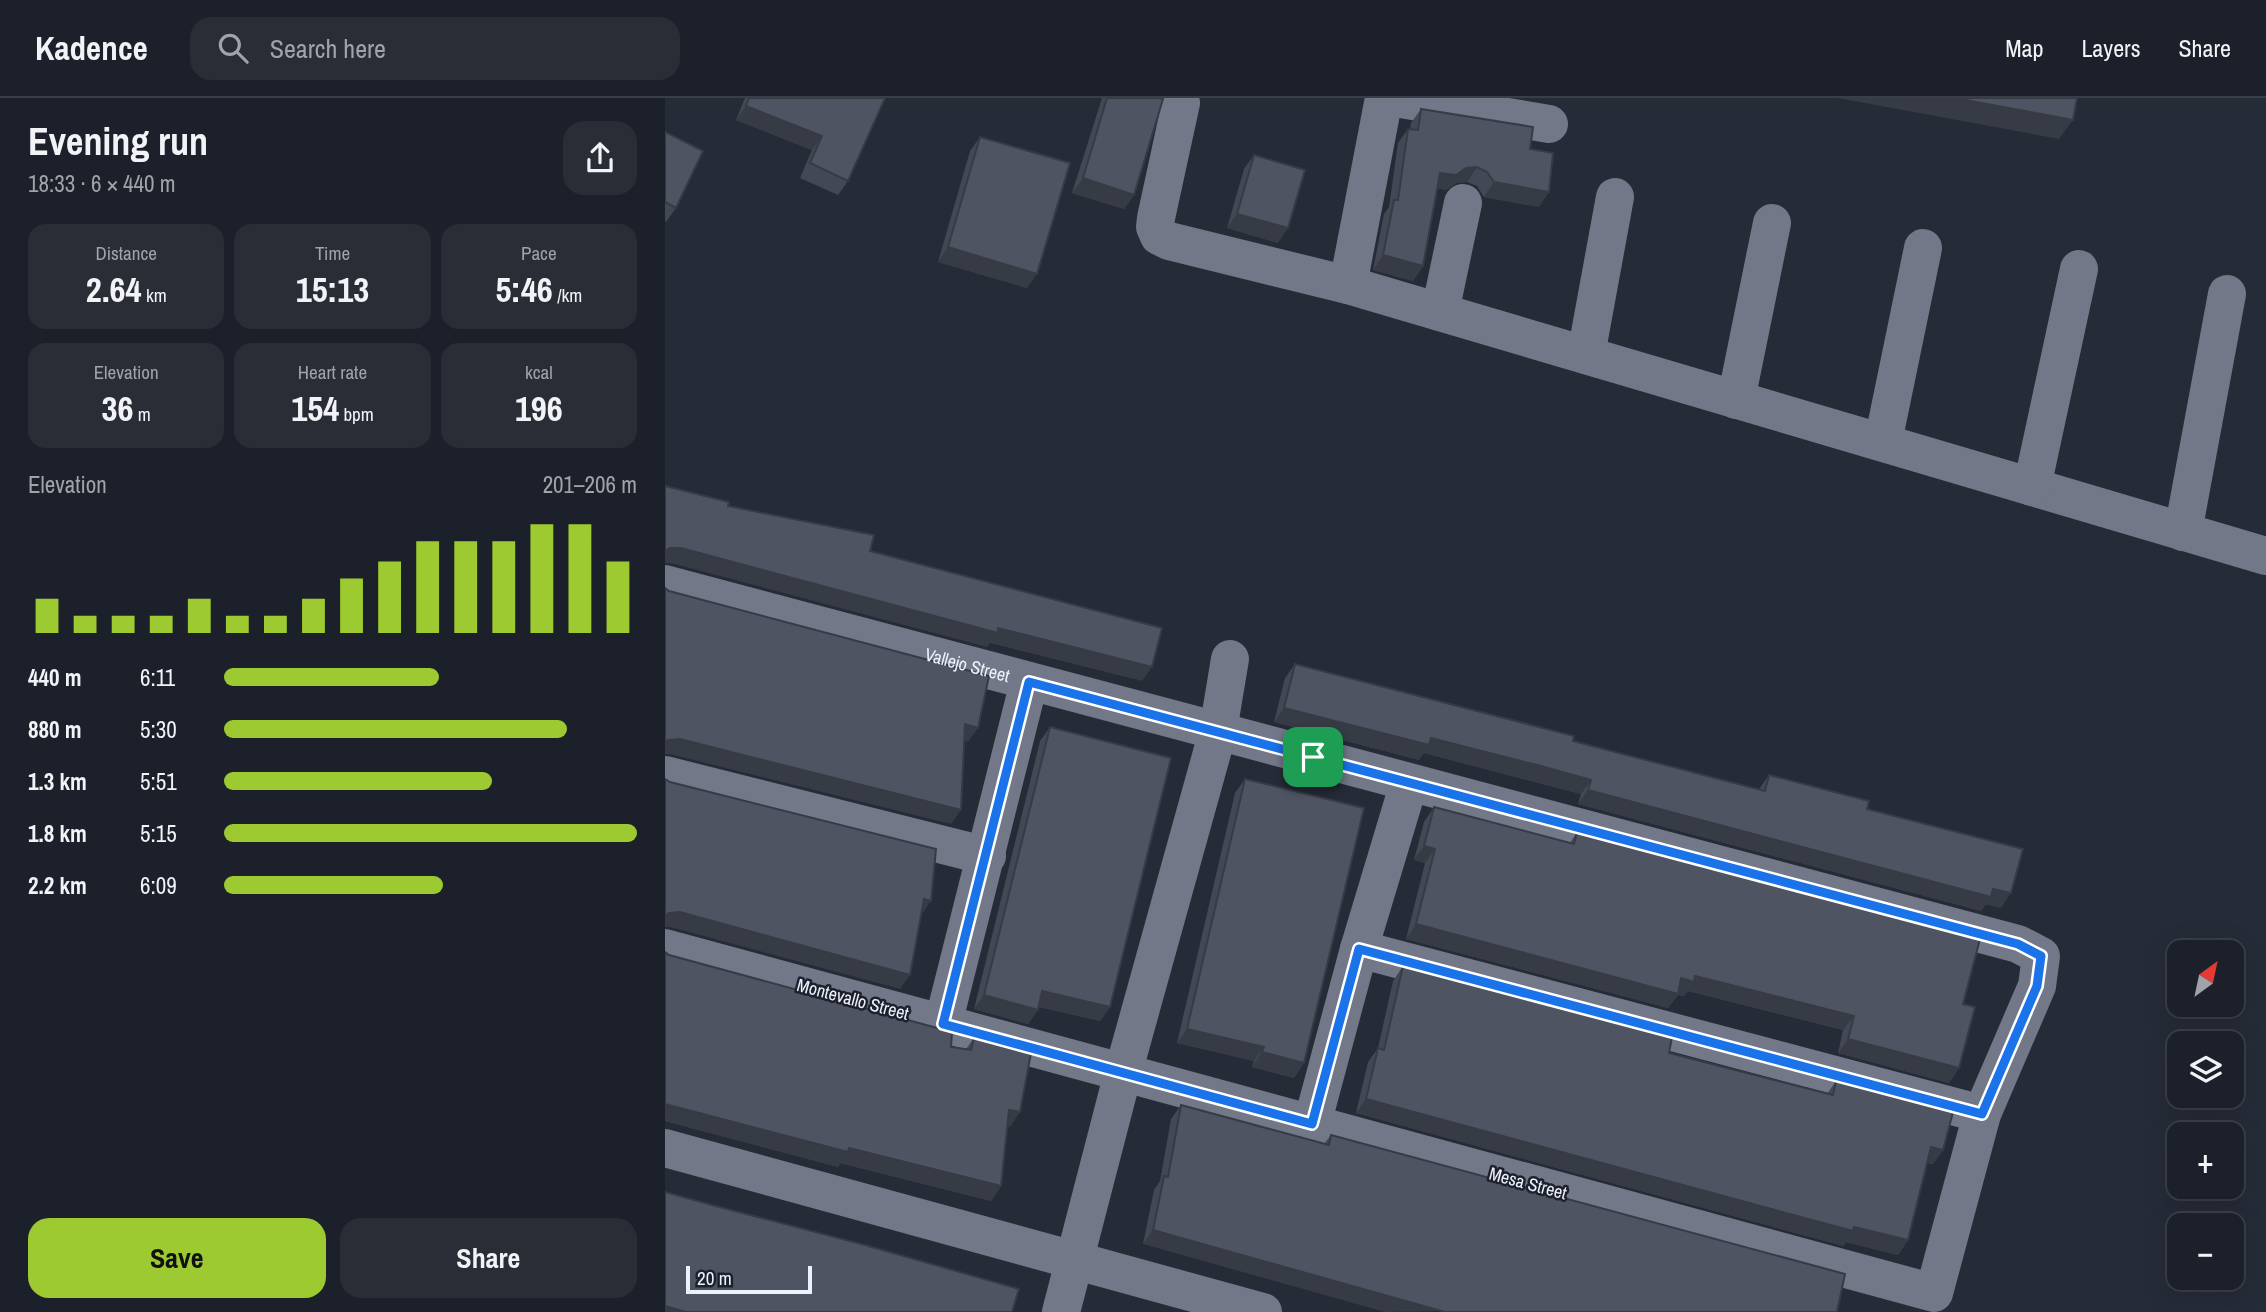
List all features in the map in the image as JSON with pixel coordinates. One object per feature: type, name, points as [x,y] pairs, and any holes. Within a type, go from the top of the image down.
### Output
[{"type":"street","points":[[1349,285],[1384,98]]},
{"type":"street","points":[[1395,98],[1549,124]]},
{"type":"street","points":[[1181,103],[1156,218],[1159,236],[1349,285],[2266,556]]},
{"type":"street","points":[[1586,355],[1615,197]]},
{"type":"street","points":[[1440,312],[1463,203]]},
{"type":"street","points":[[1735,400],[1772,223]]},
{"type":"street","points":[[1883,442],[1923,248]]},
{"type":"street","points":[[2032,487],[2079,269]]},
{"type":"street","points":[[2183,532],[2227,294]]},
{"type":"street","name":"Vallejo Street","points":[[665,584],[2018,944],[2041,956],[2037,986],[1982,1114]]},
{"type":"street","points":[[1061,1312],[1123,1073],[1218,730],[1230,659]]},
{"type":"street","points":[[943,1024],[1029,682]]},
{"type":"street","points":[[665,775],[987,856]]},
{"type":"street","points":[[1312,1124],[1359,949],[1409,783]]},
{"type":"street","name":"Montevallo Street","points":[[665,948],[1123,1073]]},
{"type":"street","points":[[1359,949],[1982,1114]]},
{"type":"street","name":"Mesa Street","points":[[1123,1073],[1934,1293],[1982,1114]]},
{"type":"street","points":[[665,1149],[1261,1312]]},
{"type":"building","points":[[749,98],[885,98],[848,181],[810,163],[822,136],[746,106]]},
{"type":"building","points":[[1107,98],[1163,99],[1134,195],[1083,178]]},
{"type":"building","points":[[1955,98],[2077,98],[2073,120]]},
{"type":"building","points":[[1421,109],[1533,127],[1530,149],[1553,153],[1549,192],[1494,182],[1487,172],[1477,167],[1466,168],[1456,175],[1440,173],[1423,266],[1383,255],[1394,200],[1398,200],[1408,129],[1418,130]]},
{"type":"building","points":[[665,132],[703,151],[676,208],[665,202]]},
{"type":"building","points":[[980,137],[1070,163],[1037,274],[948,247]]},
{"type":"building","points":[[1254,155],[1305,170],[1288,228],[1237,214]]},
{"type":"building","points":[[665,486],[729,502],[728,506],[874,535],[870,551],[1162,628],[1152,667],[998,628],[998,633],[681,548],[665,551]]},
{"type":"building","points":[[665,588],[989,676],[978,728],[965,724],[961,810],[680,739],[665,742]]},
{"type":"building","points":[[1295,664],[1574,736],[1573,741],[1765,791],[1769,775],[1869,801],[1867,809],[2023,849],[2011,893],[1993,889],[1991,897],[1588,790],[1591,780],[1541,766],[1431,738],[1429,745],[1284,708]]},
{"type":"building","points":[[1050,727],[1171,758],[1110,1007],[1042,991],[1038,1010],[984,995]]},
{"type":"building","points":[[665,779],[936,849],[931,901],[924,899],[910,975],[680,912],[665,915]]},
{"type":"building","points":[[1245,779],[1364,808],[1304,1063],[1262,1052],[1264,1047],[1187,1029]]},
{"type":"building","points":[[1434,807],[1574,844],[1577,832],[1980,939],[1963,1004],[1975,1007],[1959,1068],[1848,1039],[1854,1016],[1695,976],[1694,982],[1681,978],[1678,994],[1416,924],[1435,849],[1424,846]]},
{"type":"building","points":[[665,952],[952,1032],[951,1047],[971,1050],[974,1038],[1031,1053],[1020,1112],[1009,1110],[1001,1186],[849,1148],[848,1152],[665,1104]]},
{"type":"building","points":[[1403,966],[1672,1037],[1669,1053],[1833,1095],[1836,1081],[1953,1112],[1943,1150],[1931,1147],[1908,1240],[1854,1227],[1853,1231],[1366,1099],[1378,1048],[1384,1050]]},
{"type":"building","points":[[1181,1105],[1329,1145],[1331,1135],[1845,1274],[1837,1312],[1445,1312],[1153,1230],[1164,1176],[1168,1177]]},
{"type":"building","points":[[665,1192],[1019,1289],[1012,1312],[686,1312],[665,1306]]},
{"type":"route","points":[[1029,682],[1313,757],[2018,944],[2041,956],[2037,986],[1982,1114],[1359,949],[1312,1124],[943,1024],[1029,682]]}]
